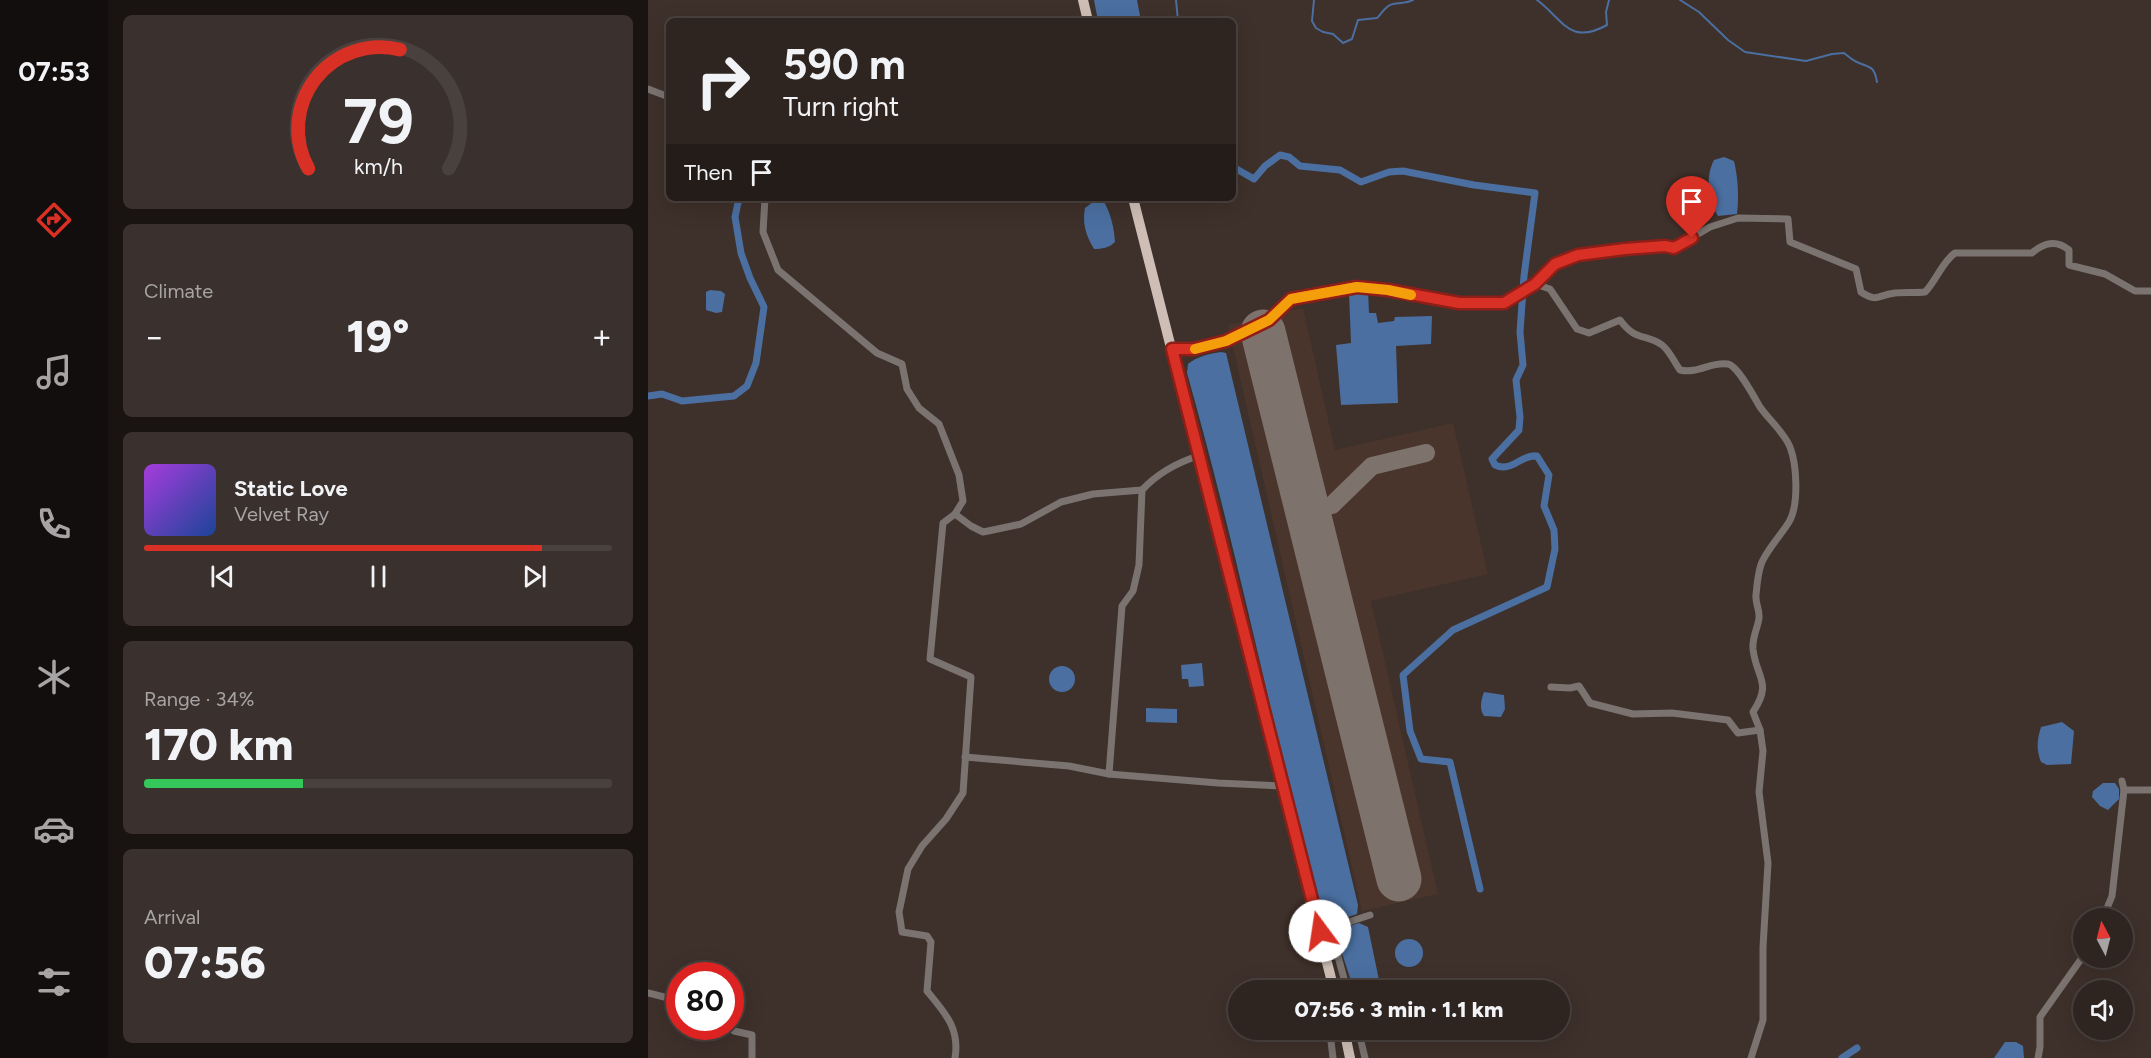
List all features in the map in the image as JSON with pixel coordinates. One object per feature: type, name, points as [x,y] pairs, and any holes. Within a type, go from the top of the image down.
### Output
[{"type":"highway","points":[[1083,0],[1087,18]]},
{"type":"highway","points":[[1134,201],[1332,980]]},
{"type":"highway","points":[[1346,1040],[1350,1058]]},
{"type":"street","points":[[648,89],[666,96]]},
{"type":"street","points":[[765,201],[763,232],[778,270],[877,353],[902,364],[907,389],[919,408],[939,424],[958,475],[963,501],[954,514],[943,523],[930,659],[971,677],[963,793],[946,819],[922,846],[908,869],[899,912],[902,932],[927,936],[931,942],[927,991],[951,1019],[957,1047],[955,1058]]},
{"type":"street","points":[[1172,349],[1194,349],[1226,341],[1269,320],[1291,299],[1357,287],[1388,290],[1459,303],[1504,303],[1535,284],[1555,264],[1578,255],[1665,246],[1674,248],[1710,227],[1738,218],[1751,217],[1788,219],[1790,242],[1856,269],[1861,292],[1871,298],[1894,293],[1925,292],[1955,253],[2032,253],[2039,247],[2053,243],[2060,244],[2069,250],[2068,265],[2105,274],[2135,291],[2151,291]]},
{"type":"street","points":[[1535,284],[1550,290],[1577,329],[1589,333],[1620,320],[1627,330],[1637,337],[1663,346],[1680,370],[1691,372],[1718,363],[1731,364],[1790,446],[1795,473],[1796,499],[1790,521],[1762,561],[1755,598],[1759,618],[1753,646],[1755,661],[1764,682],[1761,699],[1753,712],[1760,730],[1763,751],[1759,792],[1768,863],[1763,947],[1763,1020],[1751,1058]]},
{"type":"street","points":[[1109,774],[1122,606],[1133,591],[1139,565],[1142,490],[1153,478],[1166,470],[1198,456]]},
{"type":"street","points":[[954,514],[982,532],[1022,524],[1060,502],[1093,494],[1142,490]]},
{"type":"street","points":[[1551,687],[1579,686],[1590,703],[1633,714],[1672,713],[1728,720],[1738,733],[1760,730]]},
{"type":"street","points":[[965,757],[1069,766],[1109,774],[1283,786]]},
{"type":"street","points":[[2107,908],[2112,896],[2124,790],[2122,781]]},
{"type":"street","points":[[2124,790],[2151,790]]},
{"type":"street","points":[[1344,980],[1335,945],[1329,934],[1330,928],[1370,915]]},
{"type":"street","points":[[2038,1058],[2040,1017],[2075,968]]},
{"type":"street","points":[[648,993],[666,998]]},
{"type":"street","points":[[744,1033],[752,1035],[752,1058]]},
{"type":"street","points":[[1361,1040],[1365,1058]]},
{"type":"street","points":[[1331,1041],[1334,1058]]},
{"type":"shaded area","points":[[1303,308],[1335,450],[1453,423],[1488,574],[1371,601],[1438,894],[1362,911],[1228,325]]},
{"type":"water","points":[[1094,0],[1137,0],[1139,18],[1097,18]]},
{"type":"water","points":[[1724,157],[1734,161],[1738,187],[1737,214],[1718,216],[1710,196],[1709,174],[1714,160]]},
{"type":"water","points":[[1093,202],[1104,202],[1112,221],[1115,242],[1105,248],[1094,249],[1085,229],[1085,208]]},
{"type":"water","points":[[1368,290],[1369,313],[1376,313],[1378,323],[1394,321],[1395,317],[1432,316],[1431,344],[1396,346],[1398,403],[1341,405],[1336,345],[1351,343],[1349,292]]},
{"type":"water","points":[[721,291],[725,294],[722,312],[706,310],[706,292]]},
{"type":"water","points":[[1221,352],[1226,353],[1227,357],[1358,905],[1357,914],[1334,922],[1324,921],[1321,917],[1240,577],[1187,373],[1188,364],[1192,361]]},
{"type":"water","points":[[1202,663],[1204,686],[1189,687],[1188,679],[1182,679],[1181,665]]},
{"type":"water","points":[[1062,666],[1071,670],[1075,679],[1071,688],[1062,692],[1053,688],[1049,679],[1053,670]]},
{"type":"water","points":[[1484,692],[1504,695],[1505,709],[1501,717],[1484,716],[1481,704]]},
{"type":"water","points":[[1146,708],[1177,709],[1177,723],[1146,722]]},
{"type":"water","points":[[2062,722],[2074,731],[2071,764],[2047,765],[2041,762],[2038,753],[2041,727]]},
{"type":"water","points":[[2103,783],[2115,783],[2119,789],[2119,799],[2108,810],[2100,806],[2092,797],[2093,791]]},
{"type":"water","points":[[1359,923],[1368,927],[1379,980],[1351,980],[1337,938],[1340,929]]},
{"type":"water","points":[[1409,939],[1419,943],[1423,953],[1419,963],[1409,967],[1399,963],[1395,953],[1399,943]]},
{"type":"water","points":[[2005,1042],[2016,1042],[2023,1046],[2024,1058],[1994,1058]]},
{"type":"waterway","points":[[1176,0],[1178,18]]},
{"type":"waterway","points":[[1314,0],[1312,21],[1316,28],[1333,34],[1343,43],[1352,39],[1358,20],[1377,18],[1391,5],[1413,0]]},
{"type":"waterway","points":[[1537,0],[1567,28],[1584,33],[1607,25],[1606,12],[1609,0]]},
{"type":"waterway","points":[[1680,0],[1699,12],[1728,40],[1745,52],[1806,61],[1844,53],[1871,68],[1877,82]]},
{"type":"waterway","points":[[1236,169],[1254,179],[1265,166],[1280,155],[1289,157],[1300,166],[1340,170],[1361,182],[1389,172],[1403,171],[1474,185],[1535,193],[1524,276],[1520,332],[1523,365],[1516,380],[1519,430],[1492,459],[1495,465],[1506,467],[1531,456],[1537,456],[1549,475],[1544,506],[1554,530],[1555,549],[1547,587],[1453,630],[1403,675],[1410,731],[1421,759],[1450,762],[1480,889]]},
{"type":"waterway","points":[[648,396],[662,394],[682,401],[734,396],[747,386],[756,363],[764,307],[741,253],[735,217],[738,201]]},
{"type":"waterway","points":[[1842,1058],[1857,1048]]},
{"type":"taxiway","points":[[1308,510],[1332,505],[1372,466],[1426,453]]},
{"type":"runway","points":[[1263,332],[1399,879]]},
{"type":"slow traffic","points":[[1195,349],[1226,341],[1269,320],[1291,299],[1357,287],[1411,295]]},
{"type":"route","points":[[1320,931],[1172,349],[1194,349],[1226,341],[1269,320],[1291,299],[1357,287],[1388,290],[1459,303],[1504,303],[1535,284],[1555,264],[1578,255],[1665,246],[1674,248],[1692,238]]}]
